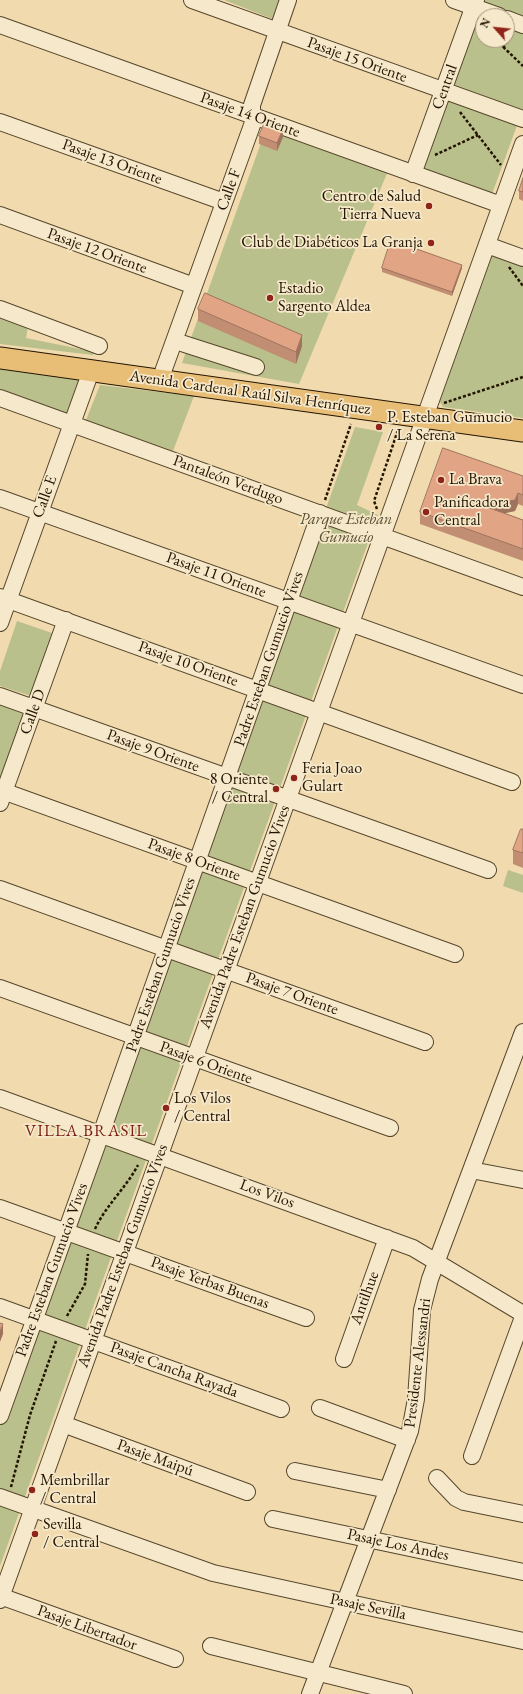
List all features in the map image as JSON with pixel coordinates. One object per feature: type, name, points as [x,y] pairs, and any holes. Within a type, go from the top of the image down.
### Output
[{"type":"main road","name":"Avenida Cardenal Raúl Silva Henríquez","points":[[0,358],[160,380],[427,412],[523,431]]},
{"type":"street","name":"Pasaje 15 Oriente","points":[[192,0],[213,4],[278,31],[523,119]]},
{"type":"street","name":"Calle F","points":[[160,380],[255,117],[252,111],[252,104],[288,0]]},
{"type":"street","points":[[454,0],[475,3],[484,8]]},
{"type":"street","name":"Central","points":[[415,169],[475,3]]},
{"type":"street","name":"Pasaje 14 Oriente","points":[[0,25],[255,117],[415,169],[501,206]]},
{"type":"street","name":"Pasaje 13 Oriente","points":[[0,122],[224,202]]},
{"type":"street","name":"Avenida Padre Esteban Gumucio Vives","points":[[0,1598],[523,144]]},
{"type":"street","name":"Pasaje 12 Oriente","points":[[0,215],[194,286]]},
{"type":"street","points":[[487,244],[523,258]]},
{"type":"street","points":[[0,310],[99,346]]},
{"type":"street","points":[[175,340],[256,367]]},
{"type":"street","name":"Calle E","points":[[0,623],[4,598],[40,512],[91,371]]},
{"type":"street","name":"Pantaleón Verdugo","points":[[0,398],[523,587]]},
{"type":"street","name":"Pasaje 11 Oriente","points":[[0,498],[523,685]]},
{"type":"street","name":"Padre Esteban Gumucio Vives","points":[[0,1416],[320,513]]},
{"type":"street","name":"Pasaje 10 Oriente","points":[[4,598],[512,782]]},
{"type":"street","name":"Calle D","points":[[1,795],[66,620]]},
{"type":"street","name":"Pasaje 9 Oriente","points":[[0,696],[488,870]]},
{"type":"street","name":"Pasaje 8 Oriente","points":[[1,795],[197,861],[455,954]]},
{"type":"street","name":"Pasaje 7 Oriente","points":[[0,889],[425,1042]]},
{"type":"street","name":"Pasaje 6 Oriente","points":[[0,988],[390,1128]]},
{"type":"street","name":"Presidente Alessandri","points":[[310,1694],[413,1422],[416,1400],[422,1310],[428,1285],[523,1032]]},
{"type":"street","name":"Los Vilos","points":[[0,1098],[413,1248],[523,1315]]},
{"type":"street","points":[[471,1170],[523,1180]]},
{"type":"street","name":"Pasaje Yerbas Buenas","points":[[0,1208],[306,1318]]},
{"type":"street","name":"Antilhue","points":[[344,1359],[387,1238]]},
{"type":"street","name":"Pasaje Cancha Rayada","points":[[0,1307],[281,1409]]},
{"type":"street","points":[[472,1456],[523,1315]]},
{"type":"street","points":[[320,1408],[407,1440]]},
{"type":"street","name":"Pasaje Maipú","points":[[63,1424],[247,1492]]},
{"type":"street","points":[[295,1472],[388,1490]]},
{"type":"street","points":[[437,1478],[456,1498],[464,1502],[523,1514]]},
{"type":"street","name":"Pasaje Sevilla","points":[[0,1497],[213,1573],[523,1641]]},
{"type":"street","name":"Pasaje Los Andes","points":[[273,1519],[523,1572]]},
{"type":"street","name":"Pasaje Libertador","points":[[0,1598],[175,1659]]},
{"type":"street","points":[[211,1646],[404,1694]]},
{"type":"path","points":[[503,48],[523,66]]},
{"type":"path","points":[[444,91],[511,177]]},
{"type":"path","points":[[415,169],[478,135]]},
{"type":"path","points":[[427,412],[523,377]]},
{"type":"path","points":[[320,513],[352,423]]},
{"type":"green space","points":[[224,0],[283,0],[275,20]]},
{"type":"green space","points":[[482,0],[523,0],[523,109],[492,194],[421,168],[475,19],[475,48],[515,48],[515,8],[479,8]]},
{"type":"green space","name":"Estadio Sargento Aldea","points":[[267,126],[388,171],[299,384],[182,363]]},
{"type":"green space","points":[[494,253],[523,263],[523,418],[443,407],[438,399],[488,255]]},
{"type":"green space","points":[[0,316],[28,326],[26,338],[95,352],[93,355],[0,344]]},
{"type":"green space","points":[[0,368],[79,380],[67,414],[0,394]]},
{"type":"green space","points":[[100,385],[194,396],[173,451],[86,420]]},
{"type":"green space","name":"Parque Esteban Gumucio","points":[[355,427],[383,432],[357,505],[378,515],[0,1566],[0,1424]]},
{"type":"green space","points":[[17,621],[52,633],[31,696],[0,686],[0,671]]},
{"type":"green space","points":[[0,700],[27,714],[0,783]]},
{"type":"green space","points":[[508,870],[523,875],[523,893],[503,886]]},
{"type":"building","points":[[265,122],[283,129],[277,143],[259,136]]},
{"type":"building","points":[[523,178],[523,192],[519,191]]},
{"type":"building","points":[[391,240],[462,265],[452,292],[382,268]]},
{"type":"building","points":[[205,293],[302,335],[296,352],[198,309]]},
{"type":"building","points":[[443,448],[523,476],[523,495],[518,493],[515,500],[484,506],[523,520],[523,549],[420,512]]},
{"type":"building","points":[[521,829],[523,829],[523,853],[513,850]]},
{"type":"building","points":[[0,1323],[3,1324],[0,1332]]},
{"type":"place","name":"Centro de Salud Tierra Nueva","points":[[429,206]]},
{"type":"place","name":"Club de Diabéticos La Granja","points":[[431,243]]},
{"type":"place","name":"Estadio Sargento Aldea","points":[[270,298]]},
{"type":"place","name":"P. Esteban Gumucio / La Serena","points":[[379,427]]},
{"type":"place","name":"La Brava","points":[[441,480]]},
{"type":"place","name":"Panificadora Central","points":[[426,512]]},
{"type":"place","name":"Feria Joao Gulart","points":[[294,778]]},
{"type":"place","name":"8 Oriente / Central","points":[[276,789]]},
{"type":"place","name":"Los Vilos / Central","points":[[166,1108]]},
{"type":"place","name":"Membrillar / Central","points":[[32,1490]]},
{"type":"place","name":"Sevilla / Central","points":[[35,1534]]},
{"type":"district","name":"VILLA BRASIL","points":[[86,1131]]}]
